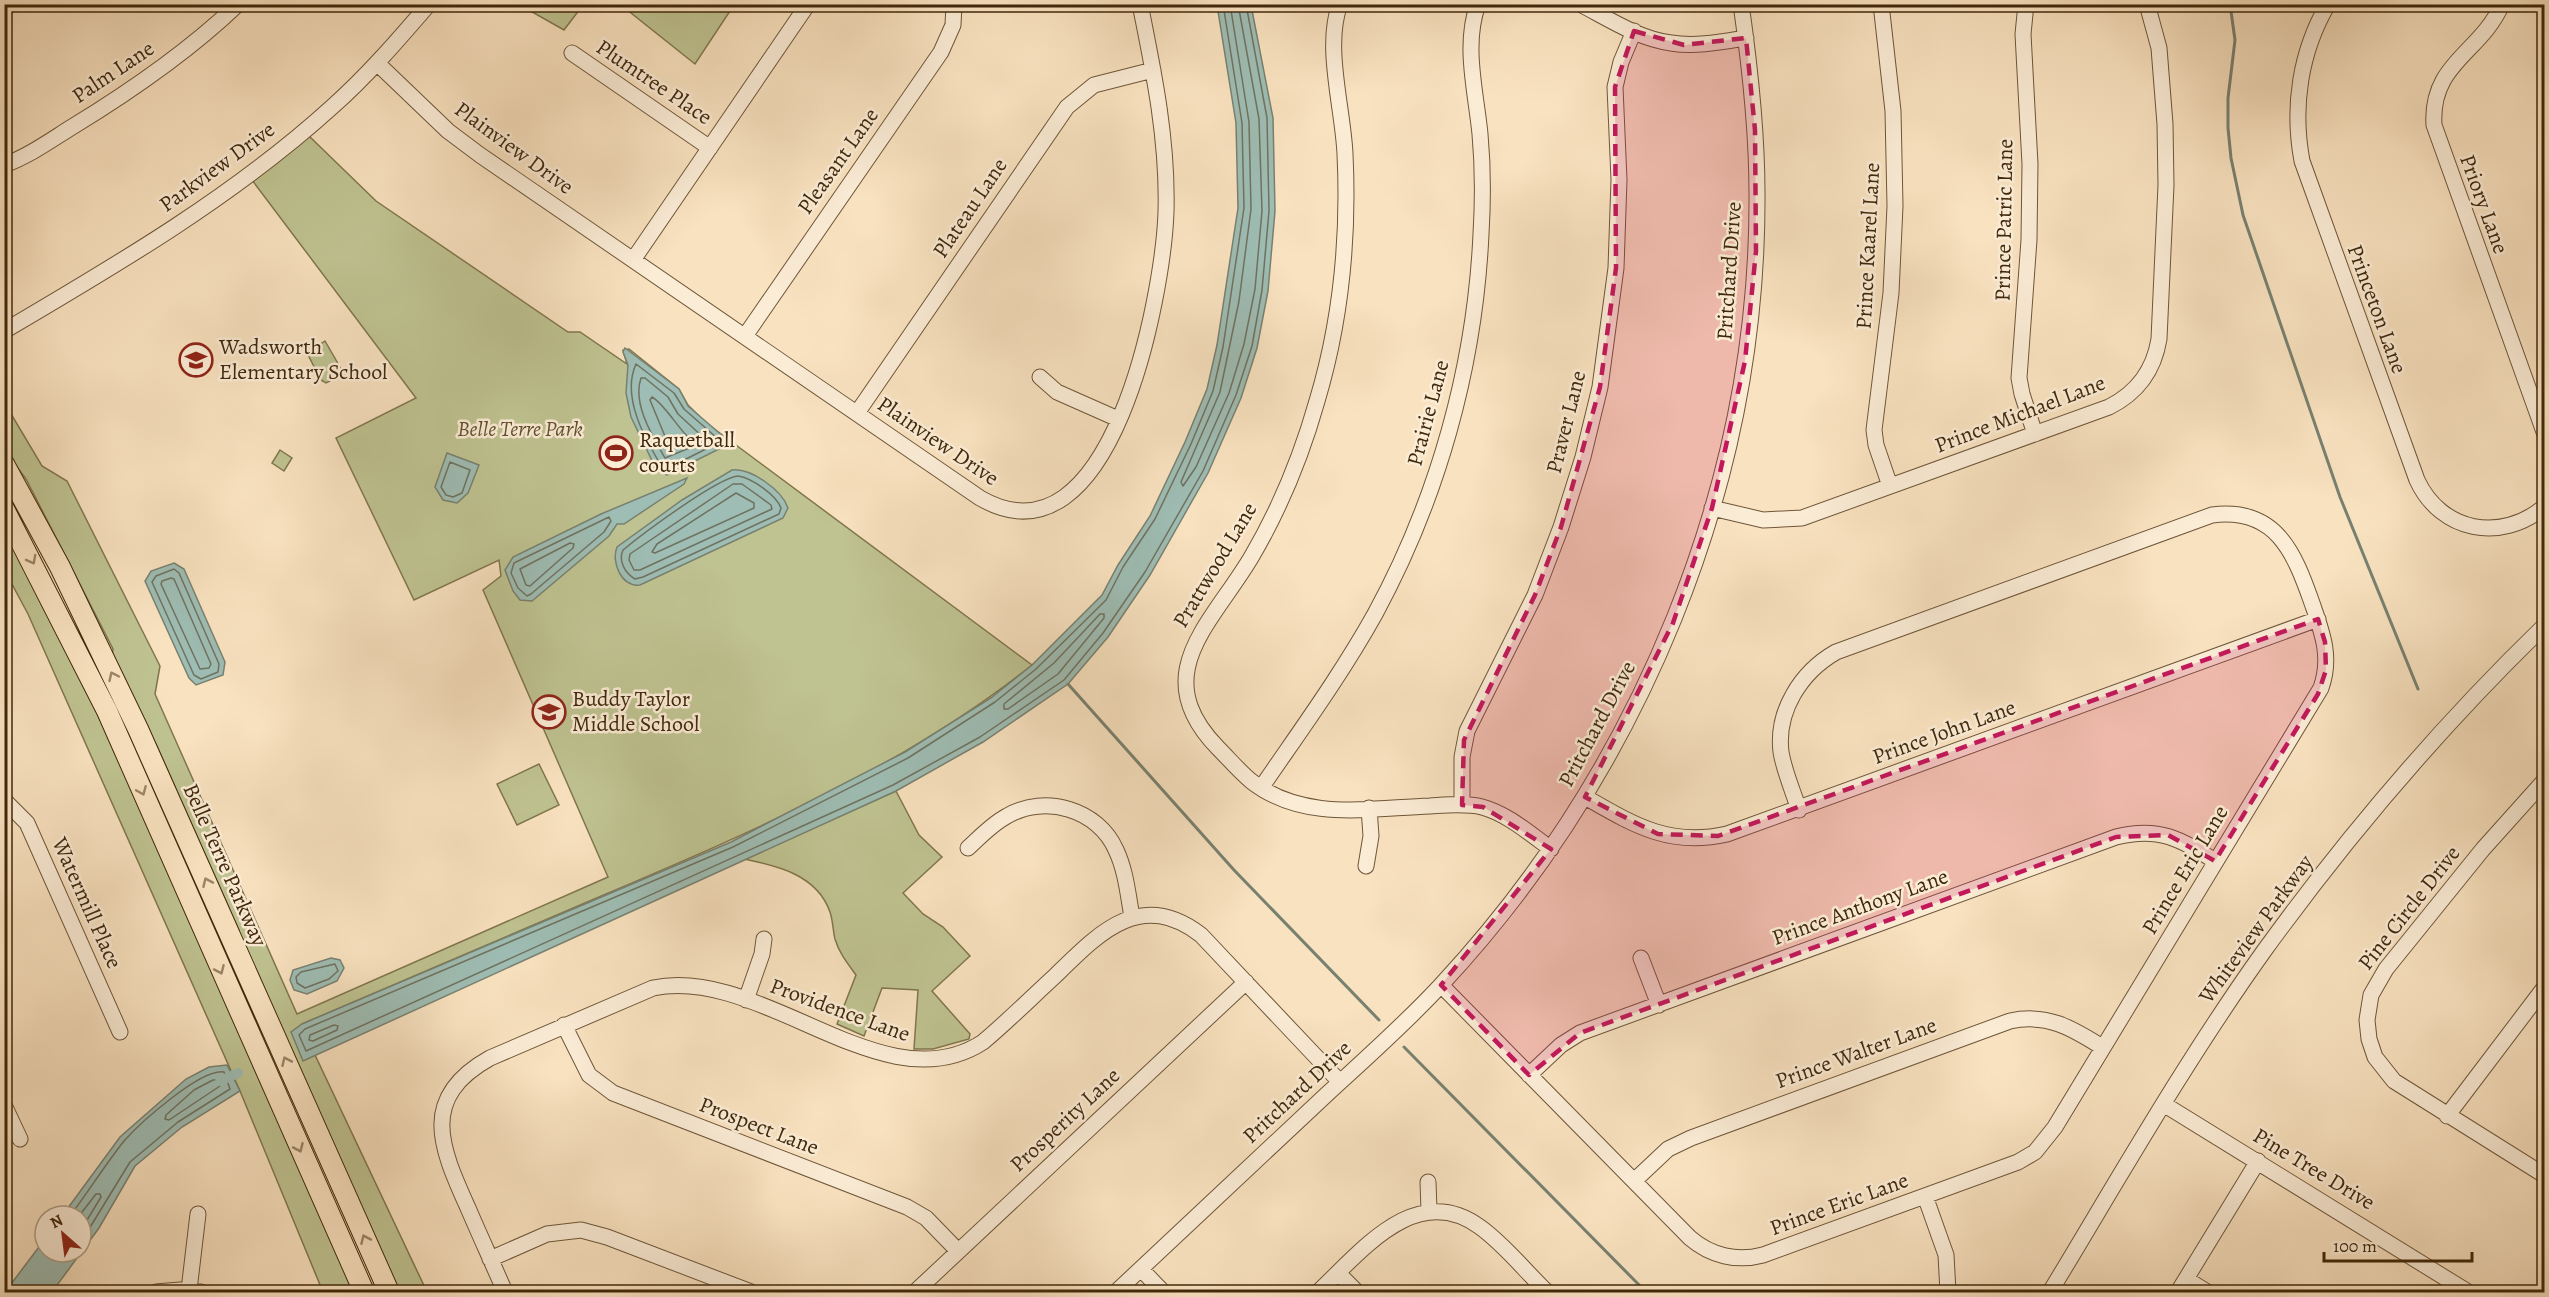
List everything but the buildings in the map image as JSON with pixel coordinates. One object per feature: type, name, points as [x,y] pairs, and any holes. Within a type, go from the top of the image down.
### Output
[{"type":"main road","name":"Belle Terre Parkway","points":[[4,464],[60,567],[138,729],[389,1293]]},
{"type":"main road","name":"Belle Terre Parkway","points":[[4,509],[111,719],[205,938],[364,1293]]},
{"type":"street","points":[[4,9],[11,4]]},
{"type":"street","name":"Palm Lane","points":[[4,165],[39,147],[122,96],[186,50],[238,4]]},
{"type":"street","name":"Parkview Drive","points":[[4,331],[158,237],[243,179],[333,106],[377,63],[429,4]]},
{"type":"street","points":[[633,260],[808,4]]},
{"type":"street","name":"Pleasant Lane","points":[[745,336],[941,52],[953,25],[954,4]]},
{"type":"street","name":"Plainview Drive","points":[[377,63],[448,131],[480,156],[980,498],[994,505],[1018,510],[1050,507],[1071,495],[1091,471],[1118,419],[1147,336],[1164,240],[1165,153],[1153,70],[1140,4]]},
{"type":"street","name":"Prattwood Lane","points":[[1340,4],[1332,32],[1343,112],[1346,211],[1340,290],[1327,364],[1307,432],[1273,514],[1252,555],[1194,645],[1186,674],[1188,702],[1196,722],[1241,773],[1261,788],[1288,803],[1308,808],[1462,805],[1492,810],[1551,849]]},
{"type":"street","name":"Prairie Lane","points":[[1261,788],[1330,687],[1375,614],[1425,504],[1450,426],[1473,315],[1481,235],[1482,160],[1471,46],[1473,21],[1478,4]]},
{"type":"street","points":[[1580,4],[1659,41],[1684,45],[1746,38]]},
{"type":"street","name":"Pritchard Drive","points":[[1116,1293],[1441,985],[1551,849],[1585,797],[1628,721],[1673,622],[1712,508],[1731,434],[1745,361],[1756,251],[1755,130],[1741,4]]},
{"type":"street","name":"Prince Kaarel Lane","points":[[1881,4],[1893,111],[1895,206],[1887,332],[1874,430],[1876,445],[1890,486]]},
{"type":"street","name":"Prince Patric Lane","points":[[2026,4],[2023,34],[2030,218],[2019,378],[2035,434]]},
{"type":"street","name":"Prince Michael Lane","points":[[1712,508],[1763,520],[1785,520],[1811,515],[2035,434],[2125,398],[2144,378],[2158,346],[2164,265],[2165,124],[2159,48],[2146,4]]},
{"type":"street","name":"Princeton Lane","points":[[2328,4],[2312,37],[2300,86],[2298,125],[2302,161],[2417,480],[2434,507],[2453,521],[2468,526],[2494,529],[2513,526],[2544,507]]},
{"type":"street","name":"Priory Lane","points":[[2502,4],[2490,24],[2441,82],[2434,102],[2434,125],[2544,432]]},
{"type":"street","name":"Praver Lane","points":[[1462,805],[1462,757],[1467,731],[1535,595],[1564,517],[1600,387],[1617,257],[1619,180],[1615,87],[1621,62],[1634,31]]},
{"type":"street","name":"Plumtree Place","points":[[572,53],[710,148]]},
{"type":"street","name":"Plateau Lane","points":[[857,413],[1067,107],[1094,85],[1153,70]]},
{"type":"street","points":[[1040,377],[1057,392],[1118,419]]},
{"type":"street","name":"Prince Eric Lane","points":[[1441,985],[1695,1242],[1714,1253],[1738,1258],[1775,1252],[2012,1165],[2035,1152],[2055,1127],[2321,688],[2327,655],[2318,619],[2293,552],[2267,526],[2247,517],[2225,514],[2185,523],[1846,647],[1821,662],[1793,694],[1783,727],[1783,759],[1799,810]]},
{"type":"street","name":"Prince John Lane","points":[[1585,797],[1641,828],[1684,838],[1727,834],[1799,810],[2318,619]]},
{"type":"street","name":"Whiteview Parkway","points":[[2050,1293],[2243,982],[2337,857],[2450,723],[2544,626]]},
{"type":"street","name":"Pine Circle Drive","points":[[2544,781],[2426,917],[2380,978],[2369,1001],[2368,1033],[2373,1051],[2382,1068],[2398,1084],[2544,1175]]},
{"type":"street","name":"Watermill Place","points":[[4,800],[27,823],[120,1032]]},
{"type":"street","points":[[968,848],[999,820],[1024,808],[1051,806],[1076,811],[1097,824],[1113,842],[1123,868],[1132,917]]},
{"type":"street","points":[[1366,866],[1371,836],[1370,808]]},
{"type":"street","name":"Prince Anthony Lane","points":[[1529,1074],[1572,1037],[2116,837],[2144,832],[2168,835],[2216,861]]},
{"type":"street","name":"Providence Lane","points":[[505,1293],[445,1155],[441,1127],[444,1109],[453,1088],[472,1069],[490,1058],[639,992],[665,985],[710,987],[886,1054],[919,1061],[940,1060],[964,1053],[983,1042],[1098,934],[1132,917],[1159,916],[1185,924],[1201,935],[1340,1082]]},
{"type":"street","points":[[746,1000],[760,960],[764,939]]},
{"type":"street","points":[[1641,958],[1659,1005]]},
{"type":"street","name":"Prosperity Lane","points":[[915,1293],[1246,982]]},
{"type":"street","points":[[2447,1116],[2544,988]]},
{"type":"street","name":"Prince Walter Lane","points":[[1634,1180],[1668,1149],[1691,1138],[2010,1021],[2033,1018],[2051,1020],[2078,1032],[2102,1047]]},
{"type":"street","name":"Prospect Lane","points":[[564,1025],[590,1075],[612,1093],[907,1207],[926,1218],[958,1251]]},
{"type":"street","points":[[4,1105],[20,1139]]},
{"type":"street","name":"Pine Tree Drive","points":[[2165,1105],[2468,1293]]},
{"type":"street","points":[[2207,1293],[2182,1286],[2258,1161]]},
{"type":"street","points":[[1428,1182],[1430,1211]]},
{"type":"street","points":[[1924,1196],[1946,1255],[1948,1293]]},
{"type":"street","points":[[1318,1293],[1389,1227],[1411,1216],[1430,1211],[1449,1213],[1475,1223],[1490,1235],[1546,1293]]},
{"type":"street","points":[[156,1293],[195,1291],[198,1214]]},
{"type":"street","points":[[490,1259],[547,1234],[580,1230],[607,1237],[751,1293]]},
{"type":"street","points":[[1141,1269],[1163,1293]]},
{"type":"street","points":[[1338,1274],[1357,1293]]},
{"type":"highlighted area","points":[[1634,31],[1684,45],[1746,38],[1755,130],[1756,251],[1745,361],[1712,508],[1673,623],[1585,797],[1658,834],[1718,836],[2318,619],[2325,642],[2326,670],[2318,694],[2215,861],[2168,835],[2116,837],[1580,1033],[1529,1075],[1441,985],[1551,849],[1483,807],[1462,805],[1464,740],[1535,595],[1561,527],[1600,387],[1616,268],[1615,87]]},
{"type":"green space","points":[[518,4],[583,4],[583,5],[564,30]]},
{"type":"green space","points":[[621,5],[734,5],[695,64]]},
{"type":"green space","name":"Belle Terre Park","points":[[309,136],[376,201],[568,332],[580,332],[627,364],[623,350],[629,349],[679,389],[688,405],[705,422],[1032,665],[933,735],[827,794],[717,846],[302,1024],[303,1060],[315,1055],[427,1292],[395,1292],[236,938],[239,930],[157,746],[112,659],[113,649],[26,479],[5,451],[4,402],[42,466],[67,481],[160,666],[155,694],[297,1014],[608,877],[483,590],[501,576],[499,560],[414,600],[336,438],[416,398],[252,180]]},
{"type":"green space","points":[[325,341],[344,374],[326,383],[321,380],[307,353]]},
{"type":"green space","points":[[280,450],[292,458],[284,471],[272,463]]},
{"type":"green space","points":[[4,521],[56,621],[358,1292],[323,1292],[240,1091],[28,614],[5,571]]},
{"type":"green space","points":[[539,764],[559,805],[517,825],[497,784]]},
{"type":"green space","points":[[896,791],[919,835],[942,857],[903,893],[923,914],[943,927],[970,956],[932,991],[970,1034],[969,1039],[933,1049],[914,1049],[918,990],[882,988],[864,1036],[837,1024],[856,975],[837,944],[831,915],[824,899],[816,889],[795,874],[744,859]]},
{"type":"water","points":[[1217,5],[1251,5],[1273,118],[1275,211],[1268,291],[1257,348],[1241,398],[1208,473],[1150,575],[1108,637],[1068,684],[983,742],[896,791],[303,1061],[291,1032],[302,1024],[731,842],[905,752],[991,698],[1032,665],[1102,595],[1118,565],[1150,516],[1185,442],[1207,389],[1217,345],[1238,208],[1236,123]]},
{"type":"water","points":[[625,348],[679,389],[688,406],[725,438],[725,446],[667,475],[657,471],[631,417],[626,393],[628,365],[623,352]]},
{"type":"water","points":[[447,453],[479,465],[468,493],[457,503],[443,500],[435,487]]},
{"type":"water","points":[[732,470],[740,470],[756,476],[773,488],[788,508],[783,518],[640,585],[633,585],[623,578],[615,560],[617,547],[682,500]]},
{"type":"water","points":[[687,478],[684,484],[624,524],[617,524],[609,536],[532,601],[520,600],[513,591],[505,570],[513,557],[601,514]]},
{"type":"water","points":[[174,563],[184,569],[225,662],[223,675],[196,685],[189,678],[145,581],[151,571]]},
{"type":"water","points":[[331,958],[340,960],[344,968],[337,981],[307,994],[294,990],[290,980],[293,970]]},
{"type":"water","points":[[227,1065],[240,1091],[182,1127],[135,1166],[93,1236],[93,1204],[71,1204],[120,1137],[186,1079],[209,1067]]},
{"type":"water","points":[[33,1255],[33,1264],[73,1264],[52,1292],[5,1292]]},
{"type":"waterway","points":[[2230,4],[2235,40],[2228,98],[2228,128],[2231,158],[2243,215],[2340,497],[2418,689]]},
{"type":"waterway","points":[[1068,684],[1234,870],[1379,1020]]},
{"type":"waterway","points":[[1404,1047],[1646,1292]]},
{"type":"waterway","points":[[220,1081],[238,1073]]},
{"type":"waterway","points":[[4,1284],[14,1292]]},
{"type":"place","name":"Wadsworth Elementary School","points":[[196,360]]},
{"type":"place","name":"Raquetball courts","points":[[616,453]]},
{"type":"place","name":"Buddy Taylor Middle School","points":[[549,712]]}]
